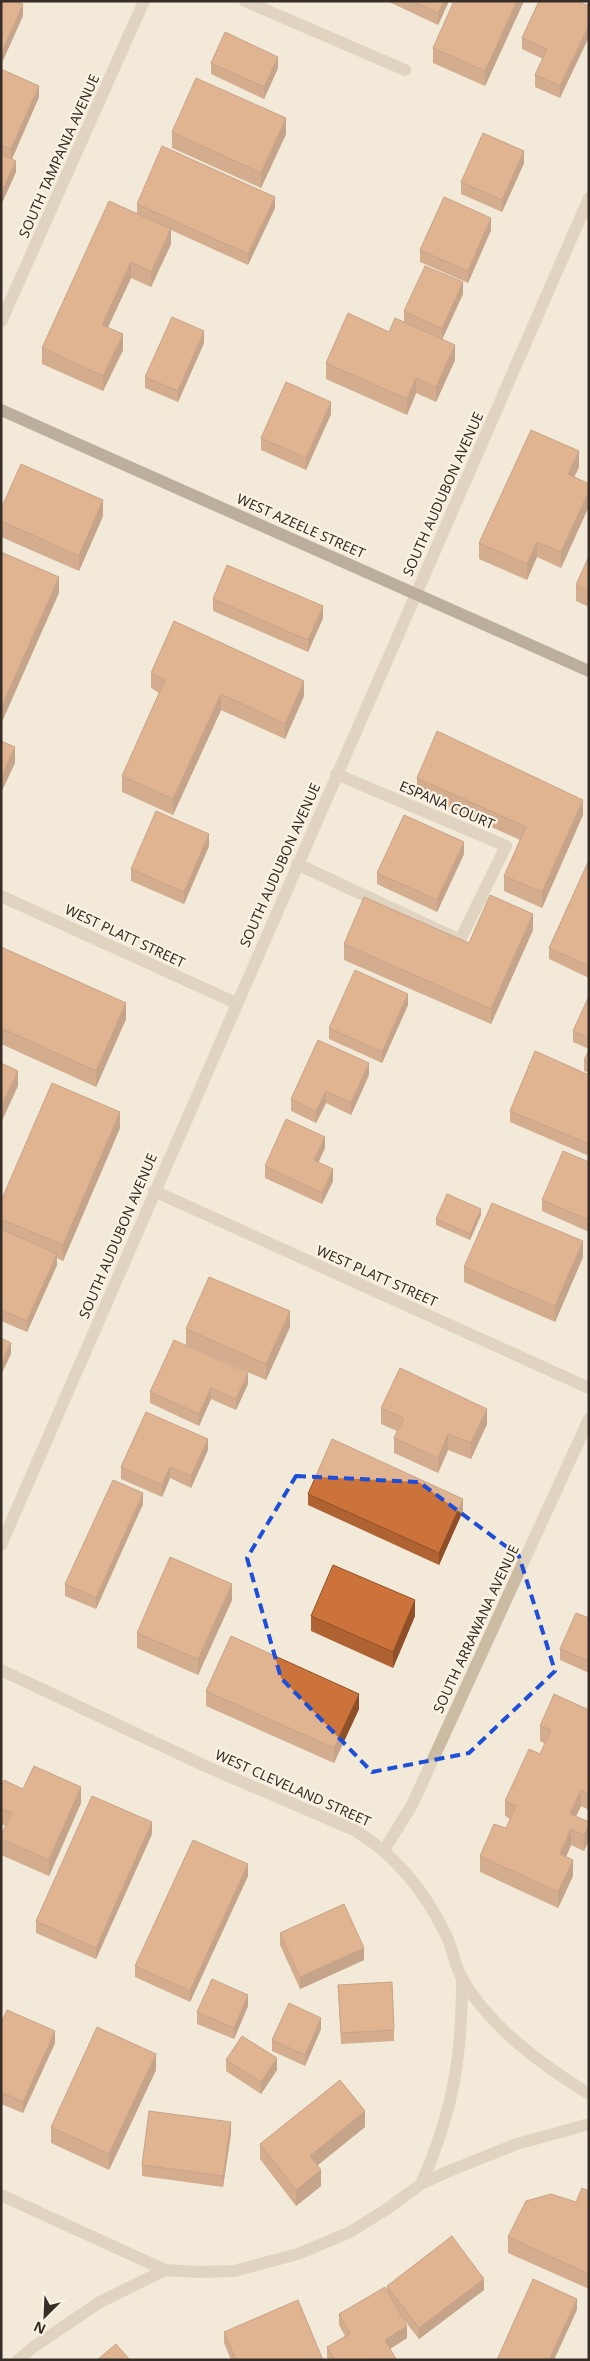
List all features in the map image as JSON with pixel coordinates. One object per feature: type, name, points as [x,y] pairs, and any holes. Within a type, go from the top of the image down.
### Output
[{"type":"main road","name":"WEST AZEELE STREET","points":[[1,410],[589,671]]},
{"type":"street","name":"SOUTH TAMPANIA AVENUE","points":[[1,322],[144,1]]},
{"type":"street","points":[[245,1],[405,70]]},
{"type":"street","name":"SOUTH AUDUBON AVENUE","points":[[1,1545],[589,198]]},
{"type":"street","name":"ESPANA COURT","points":[[297,864],[460,940],[506,846],[336,774]]},
{"type":"street","name":"WEST PLATT STREET","points":[[1,896],[236,1003]]},
{"type":"street","name":"WEST PLATT STREET","points":[[154,1191],[589,1388]]},
{"type":"street","name":"SOUTH ARRAWANA AVENUE","points":[[384,1850],[412,1805],[589,1419]]},
{"type":"street","name":"WEST CLEVELAND STREET","points":[[1,1670],[205,1766],[354,1830],[384,1850],[408,1875],[428,1901],[448,1939],[462,1979],[483,2008],[510,2037],[589,2094]]},
{"type":"street","points":[[421,2184],[437,2146],[454,2086],[462,2012],[462,1979]]},
{"type":"street","points":[[1,2195],[165,2270],[199,2272],[234,2271],[298,2254],[350,2232],[387,2209],[421,2184],[517,2144],[589,2124]]},
{"type":"street","points":[[18,2360],[32,2348],[100,2302],[165,2270]]},
{"type":"highlighted area","points":[[296,1476],[419,1482],[519,1556],[555,1671],[469,1753],[372,1772],[281,1678],[247,1558]]},
{"type":"building","points":[[1,1],[17,1],[23,4],[1,54]]},
{"type":"building","points":[[412,1],[444,1],[438,13]]},
{"type":"building","points":[[454,1],[517,1],[485,71],[433,48]]},
{"type":"building","points":[[539,1],[577,1],[589,6],[589,25],[560,86],[535,75],[547,49],[522,38]]},
{"type":"building","points":[[225,32],[278,57],[264,87],[211,63]]},
{"type":"building","points":[[1,69],[39,86],[11,149],[1,145]]},
{"type":"building","points":[[196,78],[286,118],[261,173],[172,132]]},
{"type":"building","points":[[483,133],[524,151],[502,200],[461,182]]},
{"type":"building","points":[[162,146],[275,197],[248,254],[137,204]]},
{"type":"building","points":[[1,154],[16,161],[1,193]]},
{"type":"building","points":[[444,197],[491,218],[468,271],[420,250]]},
{"type":"building","points":[[109,201],[171,229],[151,272],[131,262],[102,325],[123,334],[103,376],[42,348]]},
{"type":"building","points":[[425,266],[463,282],[442,329],[404,311]]},
{"type":"building","points":[[348,313],[389,332],[395,318],[455,345],[436,387],[416,378],[407,399],[326,363]]},
{"type":"building","points":[[172,317],[204,331],[178,391],[145,377]]},
{"type":"building","points":[[286,382],[331,402],[306,458],[261,438]]},
{"type":"building","points":[[531,430],[579,451],[568,474],[589,484],[589,491],[561,552],[537,542],[527,564],[479,543]]},
{"type":"building","points":[[21,464],[103,500],[79,556],[1,521],[1,509]]},
{"type":"building","points":[[1,552],[59,577],[1,708]]},
{"type":"building","points":[[589,556],[589,591],[576,585]]},
{"type":"building","points":[[227,565],[323,606],[308,640],[213,599]]},
{"type":"building","points":[[174,621],[304,681],[285,724],[221,694],[173,799],[122,776],[165,680],[151,673]]},
{"type":"building","points":[[437,731],[583,800],[542,892],[504,876],[526,827],[417,778]]},
{"type":"building","points":[[1,741],[15,747],[1,777]]},
{"type":"building","points":[[156,811],[209,834],[184,892],[131,869]]},
{"type":"building","points":[[404,815],[464,842],[437,900],[377,873]]},
{"type":"building","points":[[589,860],[589,966],[549,948]]},
{"type":"building","points":[[490,895],[533,914],[491,1009],[344,944],[364,897],[469,943]]},
{"type":"building","points":[[1,947],[126,1003],[96,1071],[1,1028]]},
{"type":"building","points":[[355,970],[408,994],[382,1052],[329,1028]]},
{"type":"building","points":[[589,996],[589,1038],[573,1031]]},
{"type":"building","points":[[318,1040],[369,1063],[351,1103],[326,1091],[316,1111],[291,1099]]},
{"type":"building","points":[[589,1050],[589,1062],[584,1060]]},
{"type":"building","points":[[535,1051],[589,1075],[589,1144],[510,1111]]},
{"type":"building","points":[[1,1063],[18,1071],[1,1107]]},
{"type":"building","points":[[52,1083],[120,1112],[63,1245],[1,1219],[1,1201]]},
{"type":"building","points":[[286,1119],[325,1137],[314,1160],[333,1169],[322,1193],[265,1166]]},
{"type":"building","points":[[563,1151],[589,1162],[589,1220],[542,1200]]},
{"type":"building","points":[[447,1194],[481,1209],[470,1234],[436,1219]]},
{"type":"building","points":[[492,1203],[583,1241],[555,1306],[464,1267]]},
{"type":"building","points":[[1,1229],[57,1254],[27,1321],[1,1310]]},
{"type":"building","points":[[209,1277],[290,1311],[266,1364],[186,1329]]},
{"type":"building","points":[[1,1338],[11,1343],[1,1364]]},
{"type":"building","points":[[174,1340],[248,1373],[236,1399],[211,1388],[199,1414],[150,1392]]},
{"type":"building","points":[[400,1368],[487,1409],[471,1443],[448,1434],[438,1458],[394,1438],[404,1418],[381,1408]]},
{"type":"building","points":[[146,1412],[208,1439],[191,1476],[170,1467],[162,1485],[121,1467]]},
{"type":"building","points":[[332,1439],[463,1499],[439,1553],[308,1494]]},
{"type":"building","points":[[113,1480],[143,1493],[96,1598],[65,1584]]},
{"type":"building","points":[[170,1557],[232,1584],[198,1659],[137,1633]]},
{"type":"building","points":[[333,1565],[415,1600],[393,1652],[311,1616]]},
{"type":"building","points":[[576,1613],[589,1618],[589,1661],[560,1649]]},
{"type":"building","points":[[231,1636],[359,1694],[334,1748],[206,1691]]},
{"type":"building","points":[[554,1694],[589,1710],[589,1794],[581,1790],[570,1814],[589,1822],[589,1825],[584,1835],[571,1829],[560,1854],[573,1860],[558,1892],[480,1856],[494,1824],[506,1828],[516,1806],[505,1801],[529,1749],[540,1754],[551,1730],[540,1726]]},
{"type":"building","points":[[34,1766],[81,1787],[49,1860],[1,1839],[1,1835],[12,1813],[1,1808],[1,1787],[4,1780],[23,1789]]},
{"type":"building","points":[[92,1796],[152,1822],[96,1948],[36,1921]]},
{"type":"building","points":[[193,1840],[248,1864],[190,1991],[135,1966]]},
{"type":"building","points":[[344,1904],[364,1948],[300,1977],[280,1933]]},
{"type":"building","points":[[212,1979],[248,1995],[234,2028],[197,2012]]},
{"type":"building","points":[[392,1982],[394,2030],[341,2033],[338,1985]]},
{"type":"building","points":[[289,2003],[321,2018],[305,2055],[272,2040]]},
{"type":"building","points":[[7,2010],[55,2031],[23,2102],[1,2092],[1,2023]]},
{"type":"building","points":[[97,2027],[156,2054],[109,2154],[51,2127]]},
{"type":"building","points":[[242,2036],[277,2058],[261,2082],[226,2060]]},
{"type":"building","points":[[340,2080],[365,2111],[310,2156],[321,2170],[296,2190],[260,2144]]},
{"type":"building","points":[[149,2111],[231,2122],[223,2176],[142,2165]]},
{"type":"building","points":[[582,2188],[589,2191],[589,2274],[508,2237],[526,2201],[551,2194],[576,2202]]},
{"type":"building","points":[[452,2236],[484,2279],[419,2328],[387,2286]]},
{"type":"building","points":[[533,2279],[577,2299],[549,2360],[497,2360]]},
{"type":"building","points":[[385,2287],[407,2326],[385,2340],[396,2359],[335,2360],[327,2347],[350,2334],[339,2314]]},
{"type":"building","points":[[298,2300],[323,2360],[236,2360],[224,2332]]},
{"type":"building","points":[[116,2344],[130,2360],[97,2360]]}]
